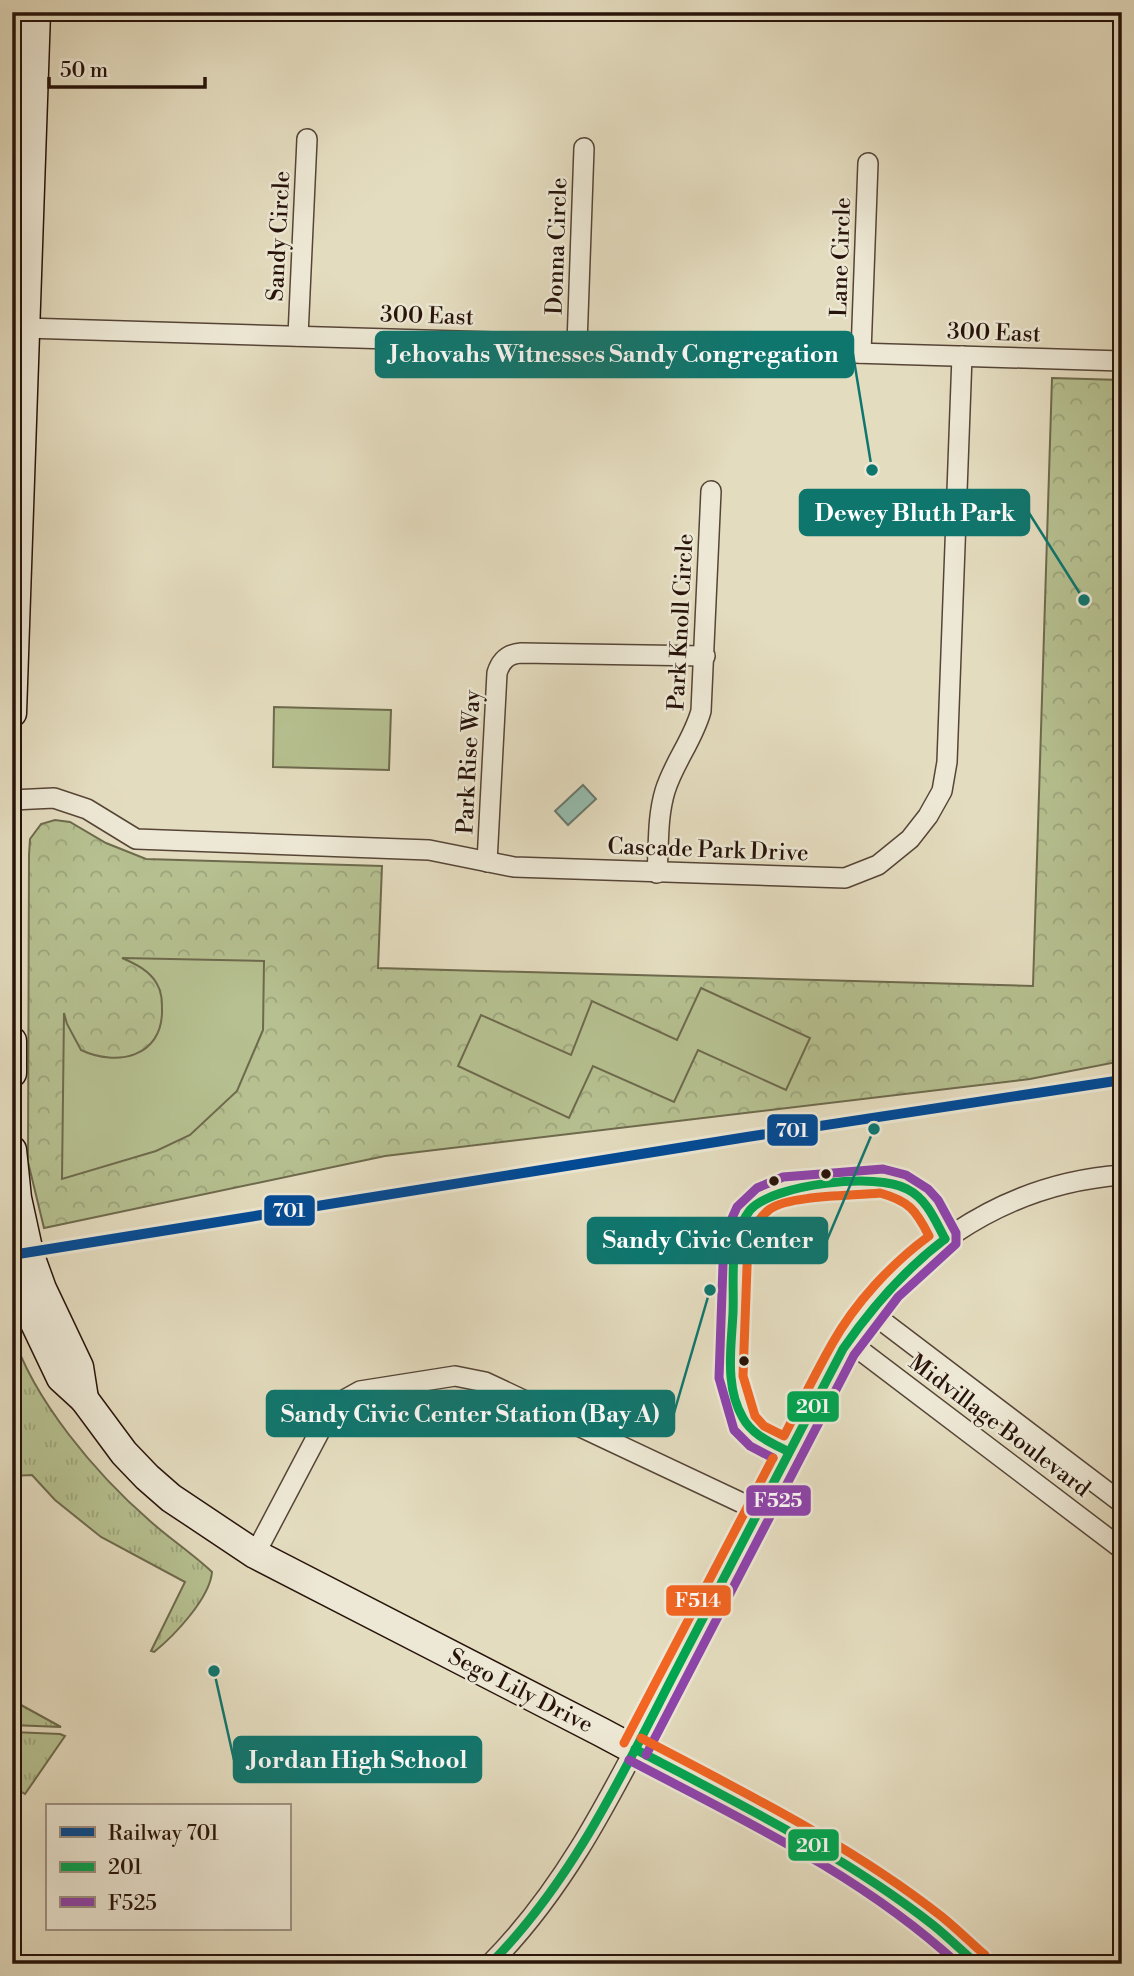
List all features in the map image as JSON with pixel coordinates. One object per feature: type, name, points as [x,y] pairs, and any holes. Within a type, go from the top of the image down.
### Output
[{"type":"main road","points":[[12,713],[17,441],[25,328],[36,12]]},
{"type":"main road","points":[[12,1041],[12,1073]]},
{"type":"main road","name":"Sego Lily Drive","points":[[12,1150],[29,1253],[47,1301],[79,1367],[84,1399]]},
{"type":"main road","name":"Sego Lily Drive","points":[[12,1271],[61,1378],[84,1399],[124,1452],[147,1477],[214,1528],[255,1554],[635,1749],[799,1838],[871,1881],[935,1926],[977,1964]]},
{"type":"street","name":"Sandy Circle","points":[[298,336],[307,139]]},
{"type":"street","name":"Donna Circle","points":[[577,344],[584,148]]},
{"type":"street","name":"Lane Circle","points":[[861,353],[868,163]]},
{"type":"street","name":"300 East","points":[[25,328],[1122,361]]},
{"type":"street","name":"Cascade Park Drive","points":[[12,800],[54,798],[88,809],[136,839],[429,850],[514,867],[657,873],[845,878],[878,865],[910,839],[928,816],[942,791],[947,762],[962,356]]},
{"type":"street","name":"Park Knoll Circle","points":[[657,873],[662,806],[672,774],[699,719],[704,694],[711,491]]},
{"type":"street","name":"Park Rise Way","points":[[486,862],[497,673],[503,660],[514,653],[705,656]]},
{"type":"street","points":[[490,1964],[509,1945],[568,1868],[635,1749],[848,1341],[869,1311],[900,1276],[925,1254],[978,1219],[1054,1188],[1122,1175]]},
{"type":"street","name":"Midvillage Boulevard","points":[[869,1311],[1122,1503]]},
{"type":"street","name":"Midvillage Boulevard","points":[[848,1341],[1122,1549]]},
{"type":"street","points":[[255,1554],[333,1406],[360,1391],[455,1376],[485,1382],[759,1511]]},
{"type":"green space","points":[[1052,378],[1122,380],[1122,1061],[1030,1079],[385,1156],[44,1228],[28,1162],[29,855],[30,839],[41,824],[55,820],[70,822],[106,843],[146,859],[382,866],[378,968],[1033,986]]},
{"type":"green space","points":[[274,707],[391,710],[389,770],[273,767]]},
{"type":"green space","points":[[122,958],[264,961],[263,1030],[237,1091],[190,1135],[156,1151],[62,1179],[64,1013],[81,1050],[109,1058],[135,1054],[146,1048],[160,1027],[162,1001],[157,984],[147,972]]},
{"type":"green space","points":[[701,988],[810,1038],[786,1090],[698,1050],[674,1102],[593,1066],[569,1118],[458,1066],[481,1015],[571,1055],[592,1001],[677,1040]]},
{"type":"green space","points":[[12,1332],[35,1384],[69,1435],[89,1459],[109,1482],[158,1528],[212,1572],[198,1605],[181,1627],[154,1652],[151,1651],[185,1582],[101,1537],[55,1500],[32,1475],[12,1476]]},
{"type":"green space","points":[[12,1700],[61,1727],[12,1725]]},
{"type":"green space","points":[[12,1732],[65,1736],[25,1794],[12,1786]]},
{"type":"shaded area","points":[[583,785],[596,799],[568,825],[555,811]]},
{"type":"rail line","name":"701","points":[[12,1255],[1122,1080]]},
{"type":"transit line","name":"F525","points":[[646,1755],[854,1355],[898,1297],[956,1244],[956,1233],[938,1200],[928,1189],[906,1175],[883,1169],[783,1177],[757,1188],[737,1207],[724,1236],[719,1378],[734,1430],[750,1446],[773,1458]]},
{"type":"transit line","name":"201","points":[[789,1452],[763,1438],[747,1424],[738,1408],[732,1387],[730,1361],[734,1257],[739,1231],[750,1210],[780,1193],[802,1187],[873,1181],[893,1184],[914,1193],[930,1211],[945,1239]]},
{"type":"transit line","name":"F514","points":[[880,1193],[905,1203],[920,1219],[929,1236],[888,1272],[863,1299],[841,1329],[784,1436],[764,1426],[755,1416],[743,1376],[748,1240],[763,1216],[780,1204],[880,1193]]},
{"type":"transit line","name":"201","points":[[490,1964],[546,1898],[571,1863],[615,1789],[843,1349],[865,1318],[890,1290],[916,1263],[945,1239]]},
{"type":"transit line","name":"F514","points":[[624,1743],[773,1458]]},
{"type":"transit line","name":"F514","points":[[641,1738],[795,1820],[870,1865],[941,1916],[985,1955]]},
{"type":"transit line","name":"201","points":[[635,1749],[826,1852],[898,1899],[933,1925],[977,1964]]},
{"type":"transit line","name":"F525","points":[[629,1760],[758,1828],[842,1877],[883,1903],[958,1964]]},
{"type":"place","name":"Jehovahs Witnesses Sandy Congregation","points":[[872,470]]},
{"type":"place","name":"Dewey Bluth Park","points":[[1084,600]]},
{"type":"place","name":"Sandy Civic Center","points":[[874,1129]]},
{"type":"place","name":"Sandy Civic Center Station (Bay A)","points":[[710,1290]]},
{"type":"place","name":"Jordan High School","points":[[214,1671]]}]
